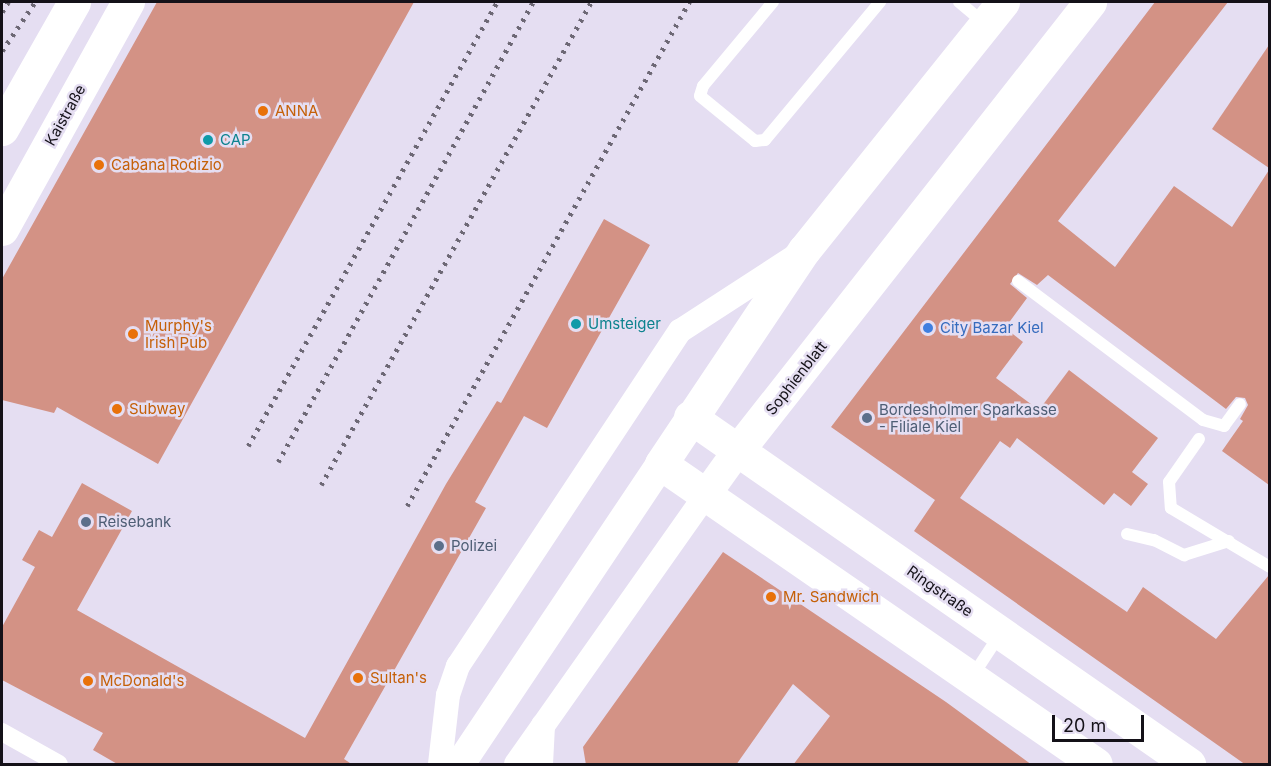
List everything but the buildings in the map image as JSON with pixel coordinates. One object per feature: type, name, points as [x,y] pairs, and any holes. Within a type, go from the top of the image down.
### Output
[{"type":"main road","points":[[2,129],[74,2]]},
{"type":"main road","name":"Kaistraße","points":[[2,229],[128,2]]},
{"type":"main road","name":"Sophienblatt","points":[[738,450],[1090,2]]},
{"type":"main road","points":[[994,12],[804,250],[690,417],[661,464],[1096,765]]},
{"type":"main road","name":"Ringstraße","points":[[690,417],[1189,765]]},
{"type":"street","points":[[440,765],[448,695],[458,666],[684,326],[804,250]]},
{"type":"street","name":"Sophienblatt","points":[[516,765],[544,722],[738,450]]},
{"type":"street","points":[[460,765],[661,464]]},
{"type":"street","points":[[541,765],[544,722]]},
{"type":"street","points":[[2,732],[59,765]]},
{"type":"lane","points":[[773,2],[703,86],[700,96],[755,141],[765,140],[880,2]]},
{"type":"lane","points":[[959,2],[994,12]]},
{"type":"lane","points":[[1018,281],[1203,420],[1224,426],[1240,404]]},
{"type":"lane","points":[[1199,439],[1169,482],[1171,508],[1269,567]]},
{"type":"lane","points":[[1127,534],[1154,540],[1184,555],[1229,541]]},
{"type":"lane","points":[[971,678],[1000,633]]},
{"type":"railway","points":[[2,12],[8,2]]},
{"type":"railway","points":[[2,51],[35,2]]},
{"type":"railway","points":[[248,446],[497,2]]},
{"type":"railway","points":[[278,462],[533,2]]},
{"type":"railway","points":[[321,485],[591,2]]},
{"type":"railway","points":[[407,506],[689,2]]},
{"type":"place","name":"ANNA","points":[[263,111]]},
{"type":"place","name":"CAP","points":[[208,140]]},
{"type":"place","name":"Cabana Rodizio","points":[[99,165]]},
{"type":"place","name":"Umsteiger","points":[[576,324]]},
{"type":"place","name":"City Bazar Kiel","points":[[928,328]]},
{"type":"place","name":"Murphy's Irish Pub","points":[[133,334]]},
{"type":"place","name":"Subway","points":[[117,409]]},
{"type":"place","name":"Bordesholmer Sparkasse - Filiale Kiel","points":[[867,418]]},
{"type":"place","name":"Reisebank","points":[[86,522]]},
{"type":"place","name":"Polizei","points":[[439,546]]},
{"type":"place","name":"Mr. Sandwich","points":[[771,597]]},
{"type":"place","name":"Sultan's","points":[[358,678]]},
{"type":"place","name":"McDonald's","points":[[88,681]]}]
